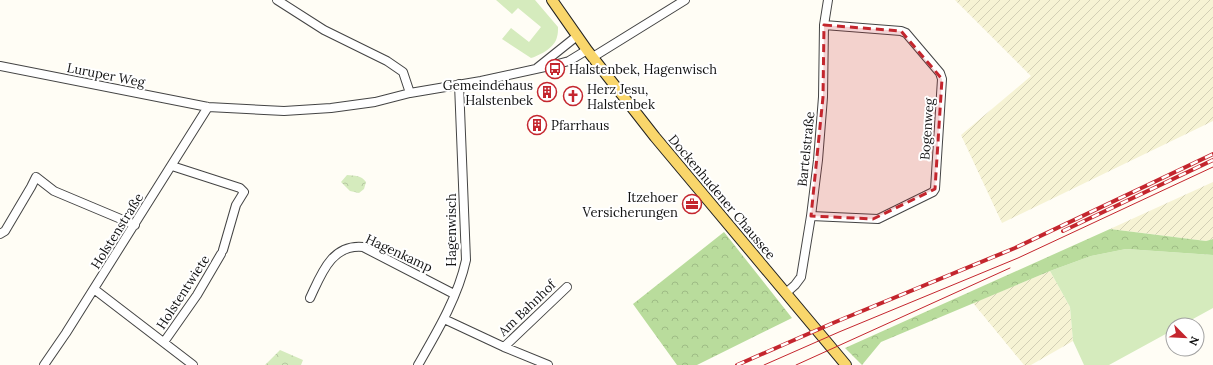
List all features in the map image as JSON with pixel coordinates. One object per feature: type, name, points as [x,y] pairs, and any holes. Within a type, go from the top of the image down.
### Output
[{"type":"main road","name":"Dockenhudener Chaussee","points":[[552,0],[577,36],[655,136],[846,365]]},
{"type":"street","points":[[277,0],[324,30],[387,61],[404,72],[410,94]]},
{"type":"street","points":[[590,53],[685,0]]},
{"type":"street","name":"Bartelstraße","points":[[786,293],[795,285],[801,276],[811,216],[818,160],[823,96],[824,25],[828,0]]},
{"type":"street","name":"Bogenweg","points":[[811,216],[878,219],[933,192],[935,189],[942,79],[940,73],[906,33],[901,31],[824,25]]},
{"type":"street","points":[[536,68],[577,36]]},
{"type":"street","name":"Luruper Weg","points":[[0,66],[208,108],[284,111],[316,110],[375,102],[520,73],[569,61],[590,53]]},
{"type":"street","name":"Hagenwisch","points":[[418,365],[444,319],[462,276],[466,260],[459,84]]},
{"type":"street","name":"Holstenstraße","points":[[44,365],[94,289],[208,108]]},
{"type":"street","name":"Holstentwiete","points":[[164,342],[197,295],[222,252],[236,205],[244,192],[240,188],[172,166]]},
{"type":"street","points":[[0,234],[5,231],[36,177],[54,191],[134,225]]},
{"type":"street","name":"Hagenkamp","points":[[310,298],[328,263],[335,255],[354,246],[362,247],[454,294]]},
{"type":"street","name":"Am Bahnhof","points":[[504,347],[567,287]]},
{"type":"street","name":"Holstentwiete","points":[[94,289],[193,365]]},
{"type":"street","name":"Am Bahnhof","points":[[444,319],[504,347],[548,365]]},
{"type":"highlighted area","points":[[824,25],[901,31],[942,79],[935,189],[873,219],[811,216],[823,97]]},
{"type":"shaded area","points":[[955,0],[1213,0],[1213,121],[1002,223],[961,135],[1031,76]]},
{"type":"shaded area","points":[[1213,182],[1213,239],[1206,241],[1110,229]]},
{"type":"shaded area","points":[[1050,271],[1070,307],[1073,341],[1031,365],[1024,365],[973,303]]},
{"type":"green space","points":[[496,0],[535,0],[558,27],[556,41],[554,44],[543,53],[531,58],[502,39],[511,28],[529,42],[541,27],[518,8],[512,14]]},
{"type":"green space","points":[[347,175],[362,178],[366,182],[364,189],[359,193],[350,191],[341,182]]},
{"type":"green space","points":[[1110,229],[1206,241],[1213,239],[1213,255],[1126,249],[1091,256],[1050,271],[881,342],[862,365],[845,348]]},
{"type":"green space","points":[[724,232],[792,318],[697,365],[677,365],[633,304]]},
{"type":"green space","points":[[1126,249],[1213,255],[1213,308],[1197,317],[1165,317],[1165,334],[1109,365],[1084,365],[1073,341],[1070,307],[1050,271],[1091,256]]},
{"type":"green space","points":[[280,350],[303,360],[301,365],[265,365]]},
{"type":"tram line","points":[[764,365],[839,332],[1018,258],[1213,167]]},
{"type":"tram line","points":[[796,365],[1010,268]]},
{"type":"railway","points":[[737,365],[833,323],[1015,248],[1213,154]]},
{"type":"railway","points":[[1063,231],[1213,160]]},
{"type":"place","name":"Halstenbek, Hagenwisch","points":[[555,69]]},
{"type":"place","name":"Gemeindehaus Halstenbek","points":[[547,92]]},
{"type":"place","name":"Herz Jesu, Halstenbek","points":[[573,96]]},
{"type":"place","name":"Pfarrhaus","points":[[537,125]]},
{"type":"place","name":"Itzehoer Versicherungen","points":[[692,204]]}]
